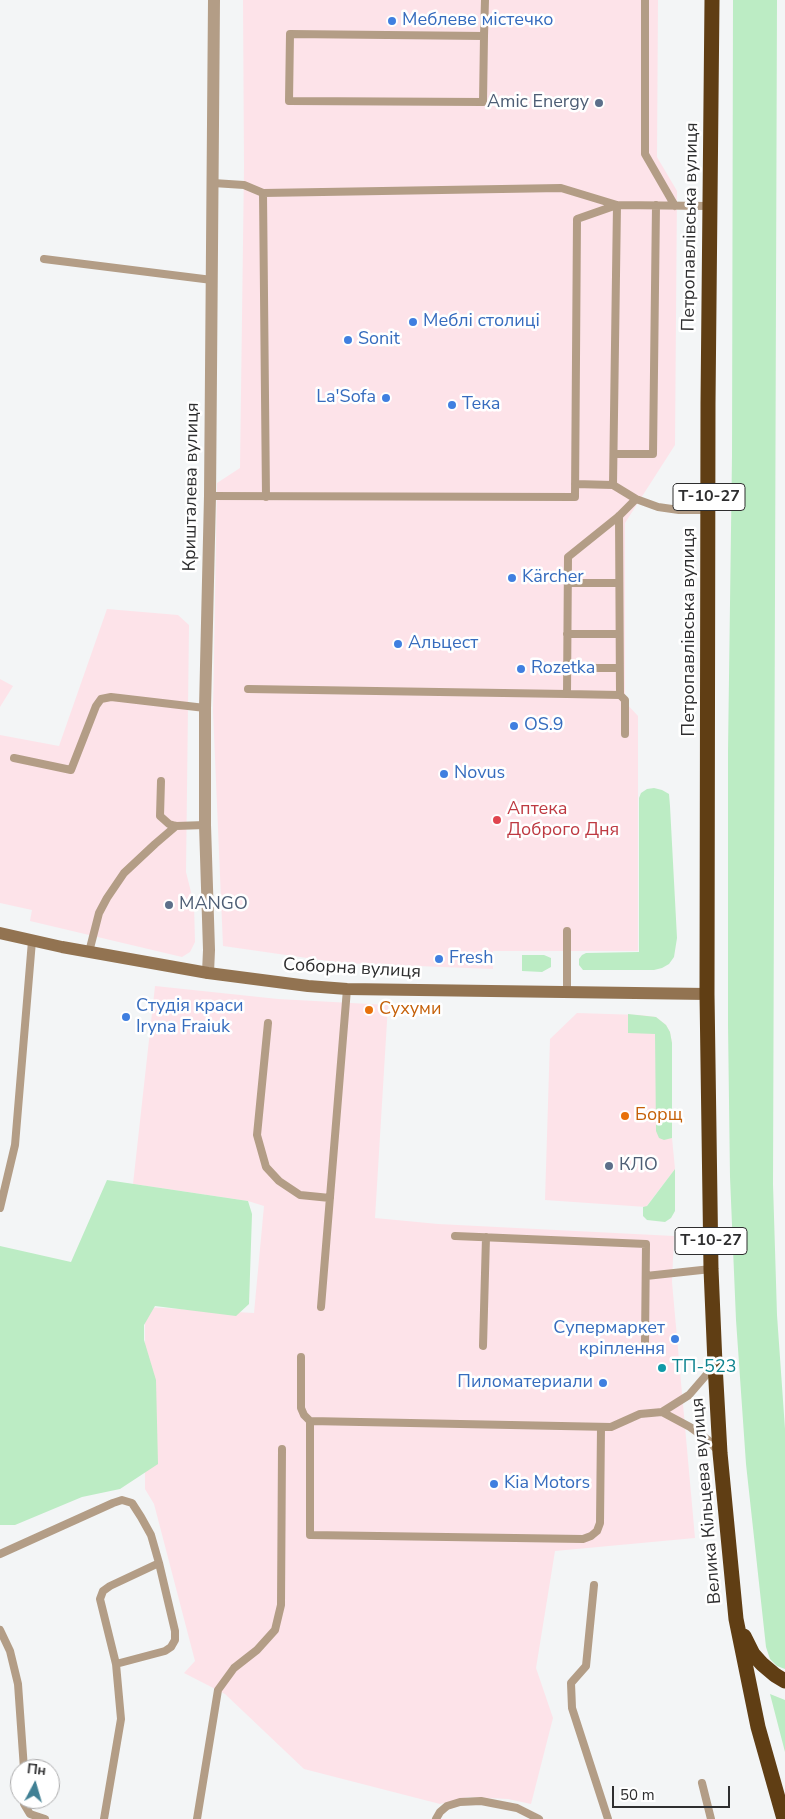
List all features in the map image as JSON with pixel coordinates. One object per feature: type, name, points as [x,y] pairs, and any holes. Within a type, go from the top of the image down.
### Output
[{"type":"highway","name":"Петропавлівська вулиця","points":[[707,994],[709,206],[712,0]]},
{"type":"highway","name":"Велика Кільцева вулиця","points":[[707,994],[711,1269],[720,1453],[736,1619],[758,1727],[784,1819]]},
{"type":"highway","points":[[736,1619],[753,1654],[775,1675],[785,1681]]},
{"type":"main road","name":"Соборна вулиця","points":[[0,933],[89,952],[208,973],[347,989],[707,994]]},
{"type":"street","name":"Кришталева вулиця","points":[[208,973],[205,708],[210,496],[214,0]]},
{"type":"lane","points":[[484,36],[290,34],[289,101],[483,102],[485,0]]},
{"type":"lane","points":[[646,0],[645,154],[675,206]]},
{"type":"lane","points":[[213,183],[244,185],[263,192],[561,188],[617,205],[709,206]]},
{"type":"lane","points":[[263,192],[266,497]]},
{"type":"lane","points":[[614,485],[617,205]]},
{"type":"lane","points":[[210,496],[575,497],[577,219],[617,205]]},
{"type":"lane","points":[[614,454],[654,454],[656,205]]},
{"type":"lane","points":[[44,259],[212,280]]},
{"type":"lane","points":[[575,484],[614,485],[636,499],[658,507],[679,510],[709,510]]},
{"type":"lane","points":[[567,694],[568,557],[619,516],[636,499]]},
{"type":"lane","points":[[619,516],[619,668],[620,694],[625,700],[625,734]]},
{"type":"lane","points":[[568,583],[619,584]]},
{"type":"lane","points":[[567,634],[619,634]]},
{"type":"lane","points":[[567,668],[619,668]]},
{"type":"lane","points":[[248,689],[620,694]]},
{"type":"lane","points":[[14,758],[71,770],[96,706],[101,699],[111,697],[205,708]]},
{"type":"lane","points":[[161,781],[160,816],[169,824],[176,826],[205,825]]},
{"type":"lane","points":[[89,952],[99,913],[124,873],[176,826]]},
{"type":"lane","points":[[567,932],[568,992]]},
{"type":"lane","points":[[0,1208],[15,1145],[32,941]]},
{"type":"lane","points":[[321,1307],[347,989]]},
{"type":"lane","points":[[268,1023],[257,1135],[266,1167],[279,1181],[300,1195],[330,1198]]},
{"type":"lane","points":[[455,1236],[646,1244],[645,1342]]},
{"type":"lane","points":[[483,1346],[486,1237]]},
{"type":"lane","points":[[646,1276],[711,1269]]},
{"type":"lane","points":[[301,1357],[301,1408],[304,1416],[310,1421],[601,1427],[611,1427],[640,1414],[662,1412],[689,1395],[715,1364]]},
{"type":"lane","points":[[662,1412],[690,1427],[708,1440],[720,1453]]},
{"type":"lane","points":[[310,1421],[310,1536],[583,1539],[597,1531],[600,1523],[601,1427]]},
{"type":"lane","points":[[197,1819],[218,1690],[234,1668],[257,1650],[275,1630],[279,1613],[282,1449]]},
{"type":"lane","points":[[0,1554],[113,1503],[122,1500],[132,1503],[142,1517],[151,1536],[175,1631],[175,1640],[171,1647],[165,1651],[116,1664]]},
{"type":"lane","points":[[104,1819],[121,1718],[116,1664],[100,1599],[103,1591],[110,1586],[159,1563]]},
{"type":"lane","points":[[594,1585],[586,1666],[571,1683],[572,1708],[608,1819]]},
{"type":"lane","points":[[0,1630],[10,1651],[18,1684],[23,1759]]},
{"type":"lane","points":[[702,1783],[711,1819]]},
{"type":"lane","points":[[436,1819],[440,1812],[448,1806],[460,1802],[481,1801],[517,1808],[539,1819]]},
{"type":"lane","points":[[27,1809],[30,1814],[45,1819]]},
{"type":"shaded area","points":[[243,0],[658,0],[657,157],[677,191],[675,445],[625,523],[625,702],[638,716],[638,951],[493,951],[493,969],[342,963],[223,946],[213,711],[217,483],[240,468],[244,167]]},
{"type":"shaded area","points":[[107,609],[178,615],[189,625],[186,872],[194,904],[195,942],[190,952],[182,957],[30,921],[32,910],[0,903],[0,735],[59,746]]},
{"type":"shaded area","points":[[0,679],[13,686],[0,707]]},
{"type":"shaded area","points":[[155,986],[278,999],[388,1005],[375,1218],[438,1224],[674,1236],[672,1282],[695,1538],[555,1551],[536,1668],[553,1718],[531,1804],[508,1799],[468,1797],[440,1804],[304,1769],[225,1694],[184,1673],[195,1661],[154,1504],[145,1489],[145,1307],[254,1313],[264,1206],[248,1201],[133,1184]]},
{"type":"shaded area","points":[[577,1013],[656,1017],[666,1025],[670,1032],[672,1043],[672,1138],[675,1169],[646,1207],[545,1200],[550,1039]]},
{"type":"green space","points":[[733,0],[777,0],[773,1184],[777,1315],[785,1429],[785,1669],[777,1666],[770,1659],[766,1647],[746,1464],[736,1320],[730,1177],[728,751],[732,456]]},
{"type":"green space","points":[[654,788],[669,794],[677,938],[674,957],[669,964],[654,970],[583,970],[579,965],[579,959],[586,953],[639,952],[639,798],[641,793],[647,789]]},
{"type":"green space","points":[[522,955],[544,955],[551,958],[551,967],[542,972],[522,971]]},
{"type":"green space","points":[[628,1014],[656,1017],[666,1025],[670,1032],[672,1043],[672,1138],[664,1140],[659,1138],[656,1131],[655,1034],[628,1033]]},
{"type":"green space","points":[[675,1169],[675,1211],[671,1218],[665,1222],[647,1220],[643,1216],[643,1207],[647,1206]]},
{"type":"green space","points":[[107,1180],[248,1201],[252,1214],[249,1304],[236,1316],[155,1306],[144,1325],[144,1340],[156,1380],[158,1464],[120,1489],[82,1497],[15,1525],[0,1525],[0,1246],[71,1262]]},
{"type":"green space","points":[[770,1694],[785,1700],[785,1752]]},
{"type":"place","name":"Меблеве містечко","points":[[392,21]]},
{"type":"place","name":"Amic Energy","points":[[599,103]]},
{"type":"place","name":"Меблі столиці","points":[[413,322]]},
{"type":"place","name":"Sonit","points":[[348,340]]},
{"type":"place","name":"La'Sofa","points":[[386,398]]},
{"type":"place","name":"Тека","points":[[452,405]]},
{"type":"place","name":"Kärcher","points":[[512,578]]},
{"type":"place","name":"Альцест","points":[[398,644]]},
{"type":"place","name":"Rozetka","points":[[521,669]]},
{"type":"place","name":"OS.9","points":[[514,726]]},
{"type":"place","name":"Novus","points":[[444,774]]},
{"type":"place","name":"Аптека Доброго Дня","points":[[497,820]]},
{"type":"place","name":"MANGO","points":[[169,905]]},
{"type":"place","name":"Fresh","points":[[439,959]]},
{"type":"place","name":"Сухуми","points":[[369,1010]]},
{"type":"place","name":"Студія краси Iryna Fraiuk","points":[[126,1017]]},
{"type":"place","name":"Борщ","points":[[625,1116]]},
{"type":"place","name":"КЛО","points":[[609,1166]]},
{"type":"place","name":"Супермаркет кріплення","points":[[675,1339]]},
{"type":"place","name":"ТП-523","points":[[662,1368]]},
{"type":"place","name":"Пиломатериали","points":[[603,1383]]},
{"type":"place","name":"Kia Motors","points":[[494,1484]]}]
